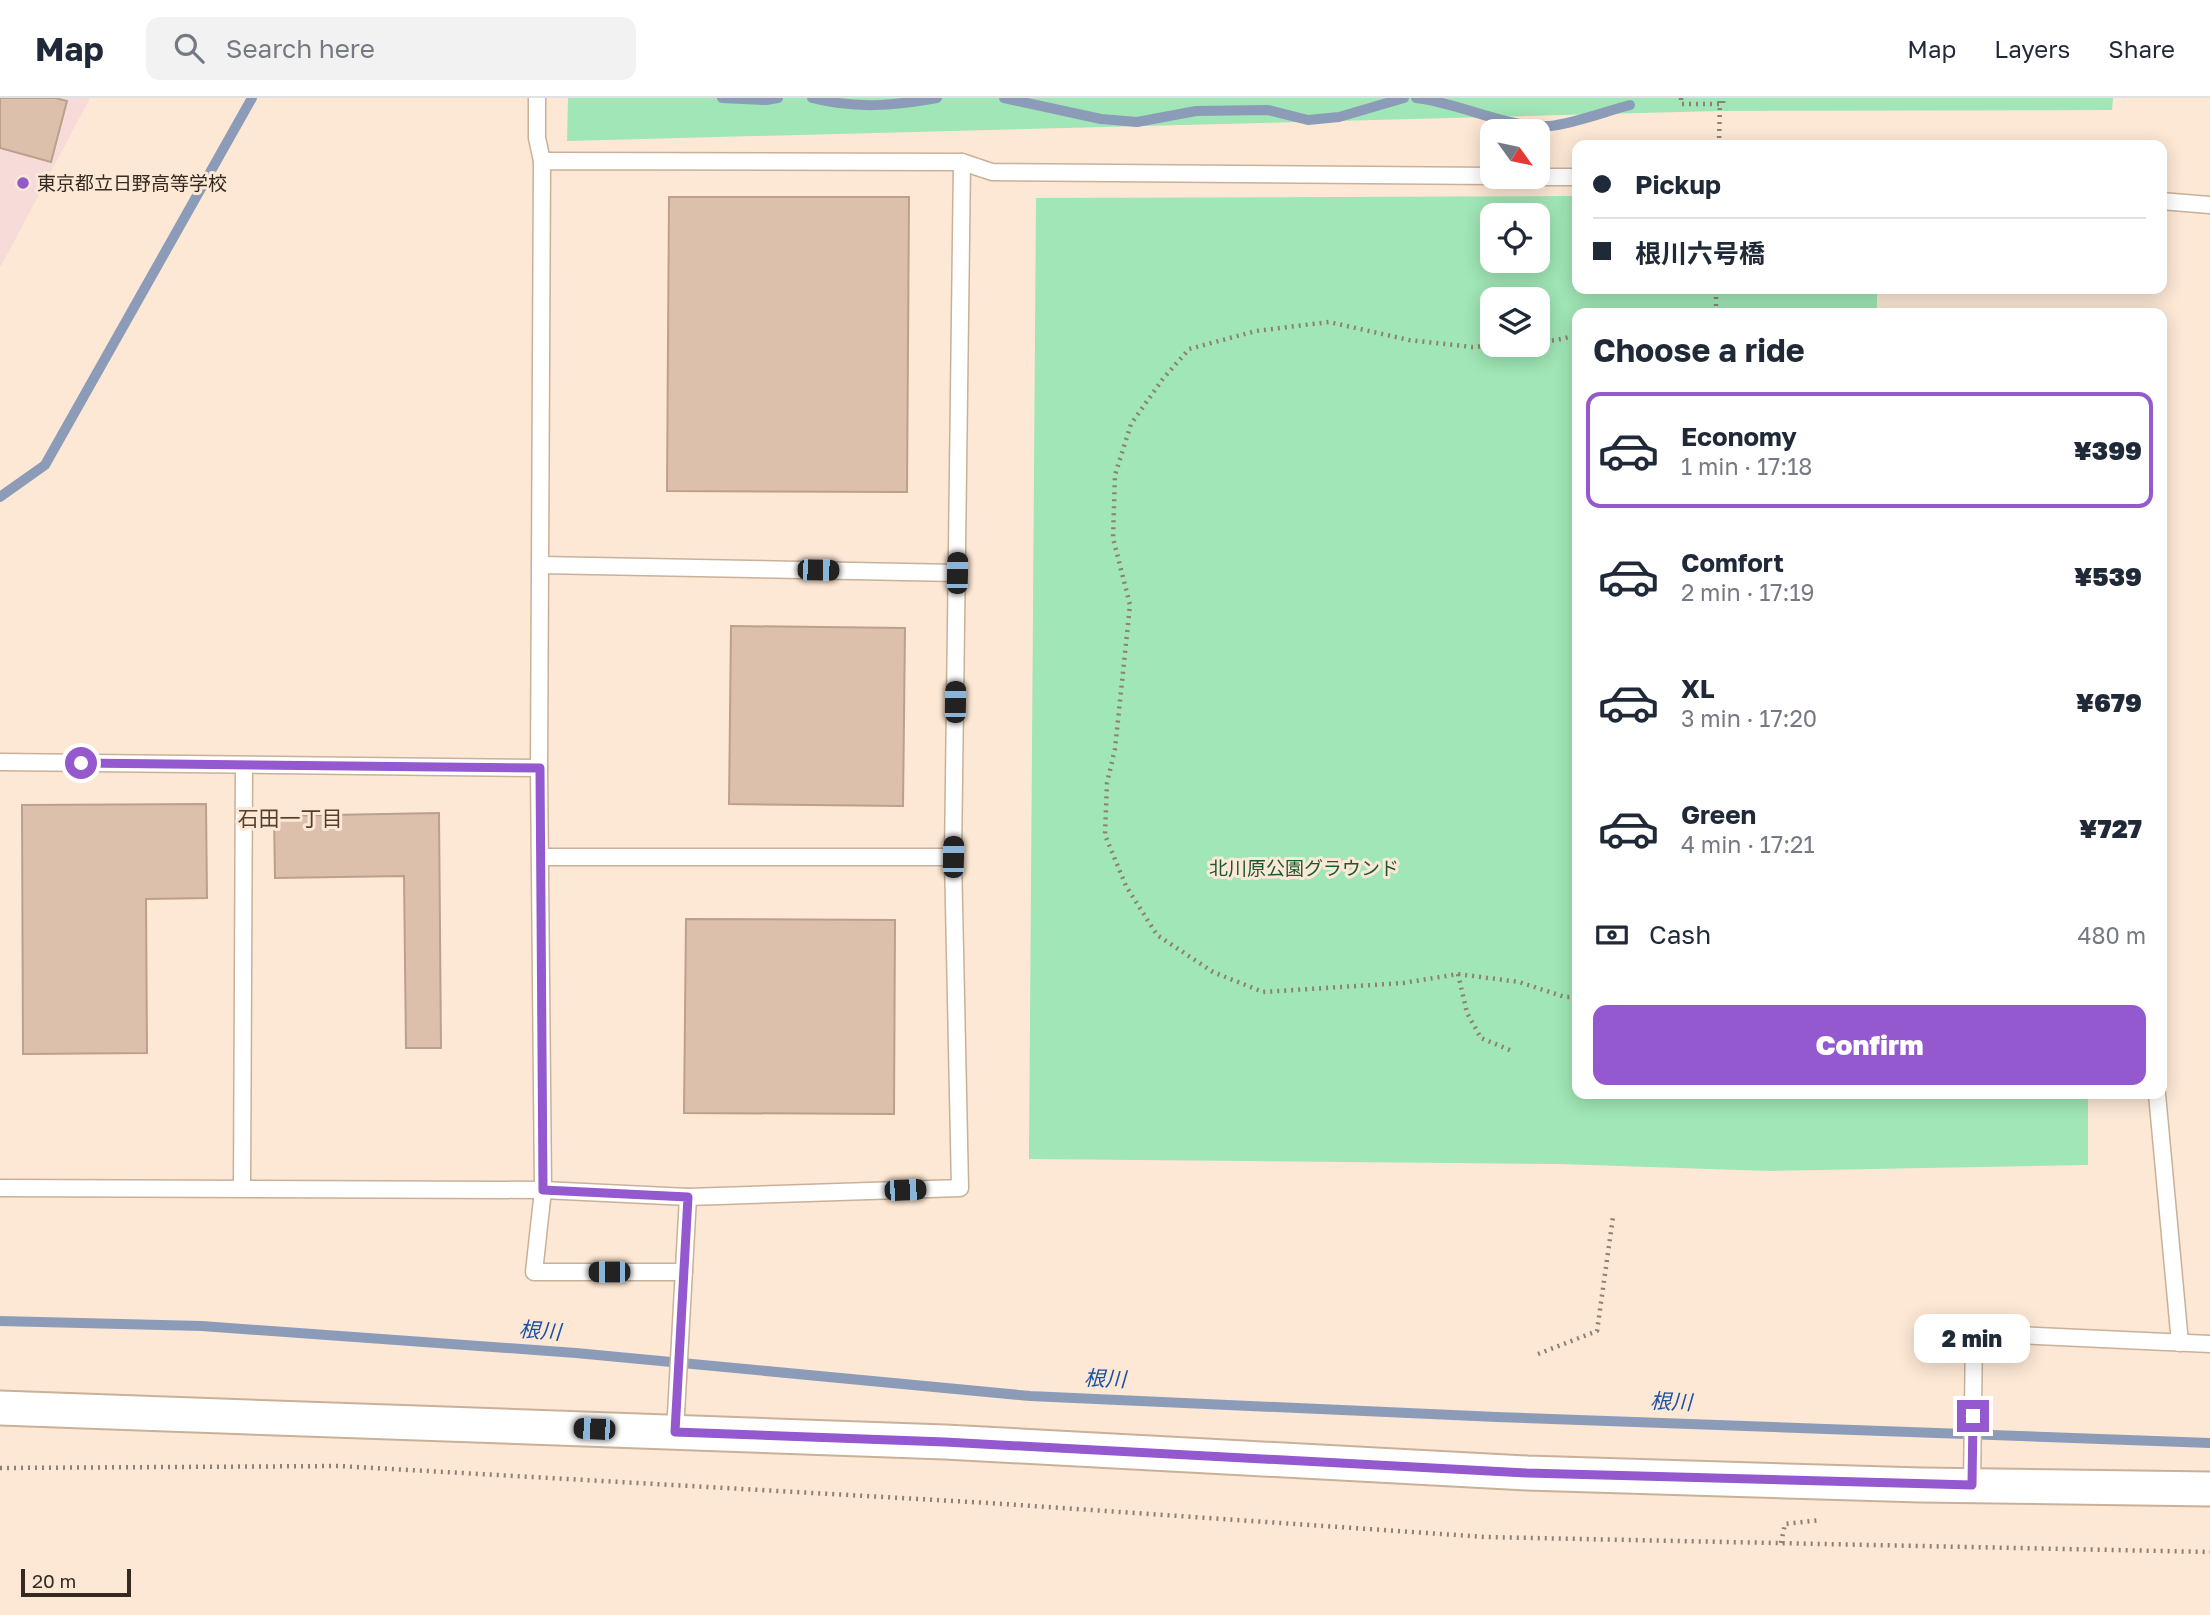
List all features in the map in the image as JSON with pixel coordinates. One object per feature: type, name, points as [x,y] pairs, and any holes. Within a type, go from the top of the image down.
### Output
[{"type":"street","points":[[0,1408],[945,1442],[1527,1473],[2210,1489]]},
{"type":"lane","points":[[537,98],[537,138],[542,161],[540,857],[543,1190],[534,1272],[684,1272]]},
{"type":"lane","points":[[542,161],[962,162],[992,172],[1480,176]]},
{"type":"lane","points":[[0,1188],[543,1190],[688,1197],[960,1188],[953,857],[962,162]]},
{"type":"lane","points":[[1550,177],[1572,177]]},
{"type":"lane","points":[[2167,201],[2210,205]]},
{"type":"lane","points":[[540,565],[957,573]]},
{"type":"lane","points":[[0,762],[540,768]]},
{"type":"lane","points":[[242,1188],[244,765]]},
{"type":"lane","points":[[540,857],[953,857]]},
{"type":"lane","points":[[2157,1099],[2180,1343]]},
{"type":"lane","points":[[675,1432],[688,1197]]},
{"type":"lane","points":[[1972,1485],[1974,1333],[2210,1344]]},
{"type":"path","points":[[1681,98],[1681,104],[1723,104],[1721,98]]},
{"type":"path","points":[[1719,140],[1721,98]]},
{"type":"path","points":[[1480,346],[1409,340],[1329,323],[1256,331],[1189,349],[1162,380],[1131,424],[1115,475],[1113,538],[1130,605],[1115,749],[1107,783],[1105,835],[1126,886],[1157,935],[1213,972],[1263,992],[1403,983],[1458,974],[1519,982],[1572,997]]},
{"type":"path","points":[[1550,341],[1572,336]]},
{"type":"path","points":[[1458,974],[1467,1013],[1481,1038],[1512,1051]]},
{"type":"path","points":[[1538,1354],[1597,1331],[1613,1217]]},
{"type":"path","points":[[0,1468],[339,1465],[989,1503],[1485,1537],[2210,1552]]},
{"type":"shaded area","name":"東京都立日野高等学校","points":[[0,98],[90,98],[0,268]]},
{"type":"green space","points":[[568,98],[2113,98],[2112,110],[1719,111],[567,141]]},
{"type":"green space","name":"北川原公園グラウンド","points":[[1572,196],[1572,294],[1877,294],[1877,308],[1572,308],[1572,1099],[2088,1099],[2088,1165],[1771,1171],[1558,1164],[1029,1159],[1036,198]]},
{"type":"building","points":[[0,98],[55,98],[67,101],[51,162],[0,148]]},
{"type":"building","points":[[669,197],[909,197],[907,492],[667,491]]},
{"type":"building","points":[[731,626],[905,628],[903,806],[729,804]]},
{"type":"building","points":[[206,804],[207,898],[146,899],[147,1053],[23,1054],[22,805]]},
{"type":"building","points":[[439,813],[441,1048],[406,1048],[404,876],[275,878],[274,816]]},
{"type":"building","points":[[686,919],[895,920],[894,1114],[684,1113]]},
{"type":"waterway","points":[[0,497],[45,465],[252,98]]},
{"type":"waterway","points":[[722,98],[778,98]]},
{"type":"waterway","points":[[812,98],[844,104],[874,105],[937,98]]},
{"type":"waterway","points":[[1004,98],[1101,119],[1137,122],[1196,111],[1268,110],[1308,120],[1339,117],[1404,98]]},
{"type":"waterway","points":[[1416,98],[1533,126],[1569,123],[1630,105]]},
{"type":"waterway","name":"根川","points":[[0,1321],[202,1326],[576,1353],[1030,1396],[1497,1417],[2210,1443]]},
{"type":"place","name":"東京都立日野高等学校","points":[[23,183]]},
{"type":"district","name":"石田一丁目","points":[[290,819]]},
{"type":"route","points":[[81,763],[540,768],[543,1190],[688,1197],[675,1432],[945,1442],[1527,1473],[1972,1485],[1973,1416]]}]
